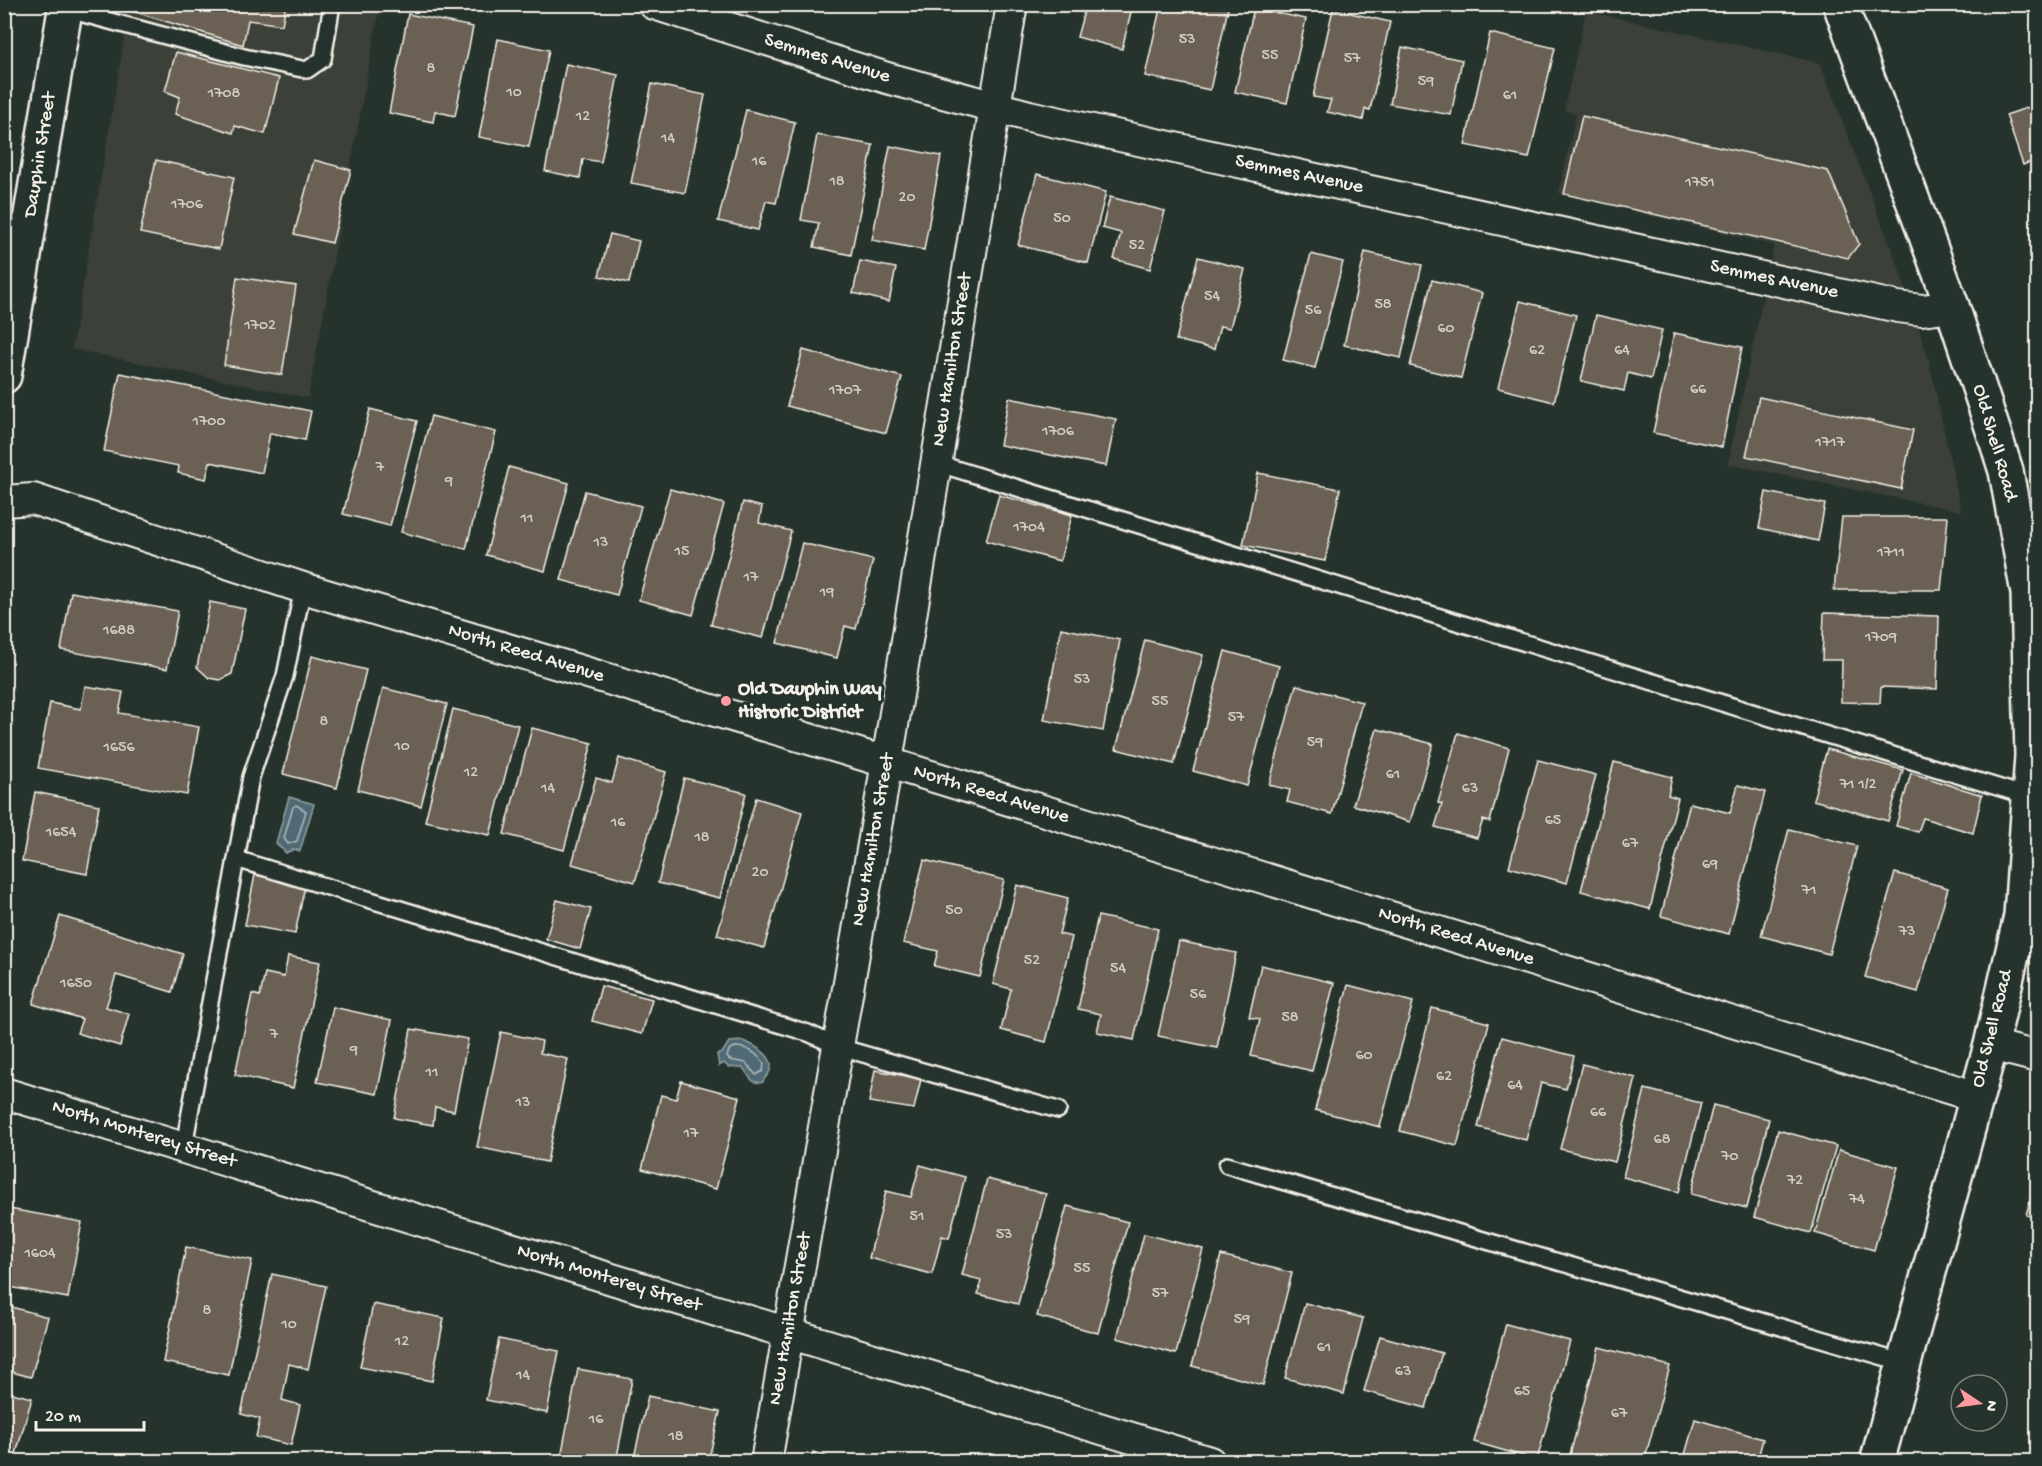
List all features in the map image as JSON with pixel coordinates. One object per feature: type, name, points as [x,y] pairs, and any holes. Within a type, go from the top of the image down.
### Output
[{"type":"street","name":"Semmes Avenue","points":[[654,4],[887,78],[995,107],[1898,307],[1922,310],[1952,306]]},
{"type":"street","name":"New Hamilton Street","points":[[766,1461],[839,1047],[1012,4]]},
{"type":"street","name":"Old Shell Road","points":[[1840,4],[1952,306],[2006,471],[2033,595],[2032,756],[2020,916],[1991,1045],[1877,1461]]},
{"type":"street","name":"Dauphin Street","points":[[4,376],[66,7]]},
{"type":"street","name":"North Reed Avenue","points":[[4,501],[33,499],[303,588],[886,763],[1977,1097]]},
{"type":"street","points":[[1991,1045],[2037,1057]]},
{"type":"street","name":"North Monterey Street","points":[[6,1092],[788,1334],[1210,1461]]},
{"type":"lane","points":[[66,7],[244,57],[307,70],[323,59],[332,4]]},
{"type":"lane","points":[[936,463],[2030,797]]},
{"type":"lane","points":[[184,1146],[251,777],[285,676],[303,588]]},
{"type":"lane","points":[[236,859],[796,1029],[839,1047],[1058,1110]]},
{"type":"lane","points":[[1227,1165],[1904,1363]]},
{"type":"shaded area","points":[[130,5],[380,5],[308,398],[72,349]]},
{"type":"shaded area","points":[[1586,11],[1820,63],[1898,266],[1929,360],[1961,511],[1728,464],[1774,245],[1559,193],[1576,114],[1564,110]]},
{"type":"water","points":[[289,797],[314,804],[300,851],[294,849],[286,853],[276,843]]},
{"type":"water","points":[[743,1041],[758,1048],[770,1061],[770,1071],[763,1082],[753,1081],[743,1068],[728,1067],[724,1063],[719,1066],[717,1054],[722,1053],[729,1042]]},
{"type":"building","points":[[133,4],[286,4],[282,25],[248,20],[243,45],[132,11]]},
{"type":"building","points":[[906,4],[937,4],[936,10]]},
{"type":"building","points":[[1086,4],[1133,4],[1122,49],[1077,37]]},
{"type":"building","points":[[1161,4],[1229,4],[1210,90],[1145,76]]},
{"type":"building","points":[[1254,8],[1306,19],[1287,103],[1235,92]]},
{"type":"building","points":[[1333,9],[1390,22],[1370,110],[1365,109],[1363,120],[1327,112],[1331,100],[1313,97]]},
{"type":"building","points":[[408,14],[473,27],[455,116],[435,111],[433,122],[389,113]]},
{"type":"building","points":[[1490,33],[1555,48],[1529,158],[1465,145]]},
{"type":"building","points":[[498,39],[549,50],[529,147],[479,137]]},
{"type":"building","points":[[1402,47],[1462,60],[1451,115],[1390,104]]},
{"type":"building","points":[[176,52],[279,78],[265,134],[235,126],[233,133],[175,114],[180,97],[165,91]]},
{"type":"building","points":[[566,64],[618,75],[601,162],[583,159],[580,178],[545,171]]},
{"type":"building","points":[[652,84],[705,95],[685,193],[631,183]]},
{"type":"building","points":[[2038,104],[2038,159],[2023,165],[2006,115]]},
{"type":"building","points":[[746,110],[795,122],[776,203],[766,201],[758,230],[718,221]]},
{"type":"building","points":[[1582,116],[1828,171],[1859,244],[1848,258],[1564,194]]},
{"type":"building","points":[[817,135],[873,145],[851,255],[814,247],[819,223],[801,220]]},
{"type":"building","points":[[890,146],[941,156],[924,250],[872,240]]},
{"type":"building","points":[[156,160],[234,177],[219,249],[140,233]]},
{"type":"building","points":[[314,160],[351,170],[332,243],[294,234]]},
{"type":"building","points":[[1037,174],[1106,192],[1088,263],[1018,245]]},
{"type":"building","points":[[1110,197],[1165,211],[1150,269],[1114,259],[1121,233],[1102,228]]},
{"type":"building","points":[[610,234],[639,241],[629,283],[599,276]]},
{"type":"building","points":[[1365,252],[1422,265],[1401,358],[1344,345]]},
{"type":"building","points":[[1311,254],[1343,262],[1315,368],[1283,360]]},
{"type":"building","points":[[1198,257],[1245,269],[1230,328],[1220,326],[1214,349],[1176,340]]},
{"type":"building","points":[[860,261],[896,268],[889,302],[853,293]]},
{"type":"building","points":[[237,277],[296,286],[282,375],[224,365]]},
{"type":"building","points":[[1432,280],[1482,293],[1461,378],[1410,366]]},
{"type":"building","points":[[1520,301],[1576,315],[1554,402],[1498,388]]},
{"type":"building","points":[[1596,315],[1662,330],[1651,379],[1628,373],[1624,391],[1581,381]]},
{"type":"building","points":[[1674,333],[1742,347],[1722,447],[1653,433]]},
{"type":"building","points":[[803,350],[902,377],[886,433],[787,406]]},
{"type":"building","points":[[120,373],[311,411],[305,440],[270,433],[262,473],[210,462],[206,479],[178,473],[179,466],[104,451]]},
{"type":"building","points":[[1759,397],[1913,430],[1901,489],[1746,456]]},
{"type":"building","points":[[1009,398],[1116,419],[1106,466],[1000,445]]},
{"type":"building","points":[[370,409],[417,421],[390,526],[343,514]]},
{"type":"building","points":[[431,416],[496,432],[466,549],[401,532]]},
{"type":"building","points":[[509,467],[569,483],[545,571],[486,555]]},
{"type":"building","points":[[1258,473],[1340,489],[1325,561],[1243,545]]},
{"type":"building","points":[[670,489],[724,504],[693,615],[639,600]]},
{"type":"building","points":[[585,491],[641,506],[617,595],[561,580]]},
{"type":"building","points":[[1766,492],[1825,504],[1818,541],[1759,528]]},
{"type":"building","points":[[999,495],[1072,515],[1060,561],[986,541]]},
{"type":"building","points":[[743,502],[762,507],[759,523],[791,531],[763,638],[711,625]]},
{"type":"building","points":[[1842,517],[1948,517],[1941,590],[1834,590]]},
{"type":"building","points":[[802,543],[873,560],[856,629],[845,626],[837,658],[777,643]]},
{"type":"building","points":[[71,592],[178,611],[167,669],[61,650]]},
{"type":"building","points":[[210,602],[245,609],[232,674],[220,680],[209,678],[197,667]]},
{"type":"building","points":[[1824,613],[1939,616],[1937,689],[1881,687],[1880,703],[1841,702],[1842,660],[1822,660]]},
{"type":"building","points":[[1061,628],[1120,640],[1103,731],[1044,720]]},
{"type":"building","points":[[1145,640],[1203,655],[1174,764],[1116,749]]},
{"type":"building","points":[[1225,651],[1279,666],[1247,786],[1193,771]]},
{"type":"building","points":[[312,656],[366,670],[337,788],[283,774]]},
{"type":"building","points":[[1296,685],[1362,702],[1332,814],[1287,802],[1290,790],[1269,785]]},
{"type":"building","points":[[85,686],[123,692],[119,713],[199,727],[187,795],[38,768],[50,703],[81,709]]},
{"type":"building","points":[[383,688],[447,704],[421,806],[358,790]]},
{"type":"building","points":[[453,709],[518,725],[490,835],[425,821]]},
{"type":"building","points":[[532,728],[592,743],[564,850],[504,834]]},
{"type":"building","points":[[1377,729],[1433,744],[1410,822],[1353,805]]},
{"type":"building","points":[[1458,733],[1509,748],[1490,822],[1483,820],[1477,838],[1435,827],[1442,804],[1438,803]]},
{"type":"building","points":[[1827,749],[1903,770],[1888,821],[1813,800]]},
{"type":"building","points":[[619,758],[666,772],[635,882],[572,864],[596,778],[612,783]]},
{"type":"building","points":[[1538,760],[1596,775],[1567,883],[1509,867]]},
{"type":"building","points":[[1614,762],[1672,777],[1668,795],[1678,798],[1650,909],[1581,891]]},
{"type":"building","points":[[1911,773],[1982,795],[1973,833],[1923,818],[1918,832],[1896,826]]},
{"type":"building","points":[[684,778],[746,793],[720,898],[658,883]]},
{"type":"building","points":[[1738,785],[1765,792],[1729,934],[1661,916],[1690,803],[1730,813]]},
{"type":"building","points":[[35,792],[99,805],[87,874],[22,861]]},
{"type":"building","points":[[756,798],[802,812],[764,948],[717,935]]},
{"type":"building","points":[[1789,829],[1857,846],[1829,954],[1761,936]]},
{"type":"building","points":[[924,860],[1004,880],[980,977],[934,966],[938,951],[903,943]]},
{"type":"building","points":[[1895,873],[1948,888],[1918,992],[1865,977]]},
{"type":"building","points":[[255,875],[305,885],[295,934],[245,925]]},
{"type":"building","points":[[1017,885],[1068,898],[1059,934],[1072,937],[1046,1042],[1001,1030],[1011,989],[993,984]]},
{"type":"building","points":[[557,900],[591,909],[580,949],[546,939]]},
{"type":"building","points":[[60,916],[183,954],[172,992],[116,975],[106,1007],[129,1014],[120,1046],[77,1033],[82,1019],[33,1004]]},
{"type":"building","points":[[1098,916],[1158,929],[1134,1040],[1097,1032],[1101,1014],[1078,1009]]},
{"type":"building","points":[[1179,941],[1236,953],[1217,1048],[1158,1036]]},
{"type":"building","points":[[288,956],[320,962],[293,1088],[235,1075],[252,994],[260,996],[265,973],[284,977]]},
{"type":"building","points":[[1261,965],[1334,983],[1312,1071],[1251,1056],[1260,1019],[1249,1017]]},
{"type":"building","points":[[1348,985],[1413,1002],[1380,1127],[1315,1110]]},
{"type":"building","points":[[601,986],[652,999],[642,1034],[592,1021]]},
{"type":"building","points":[[333,1007],[392,1020],[377,1094],[317,1082]]},
{"type":"building","points":[[1432,1008],[1489,1023],[1457,1146],[1400,1131]]},
{"type":"building","points":[[411,1029],[468,1039],[454,1111],[435,1107],[433,1125],[394,1118]]},
{"type":"building","points":[[501,1032],[542,1041],[540,1053],[568,1059],[547,1162],[477,1147]]},
{"type":"building","points":[[1502,1037],[1574,1056],[1566,1089],[1541,1083],[1526,1140],[1478,1127]]},
{"type":"building","points":[[1582,1064],[1636,1078],[1615,1162],[1560,1149]]},
{"type":"building","points":[[875,1070],[921,1079],[914,1109],[869,1102]]},
{"type":"building","points":[[681,1081],[740,1097],[716,1189],[642,1169],[661,1095],[676,1099]]},
{"type":"building","points":[[1645,1089],[1701,1103],[1679,1192],[1623,1177]]},
{"type":"building","points":[[1713,1105],[1769,1119],[1747,1208],[1691,1194]]},
{"type":"building","points":[[1778,1130],[1836,1146],[1811,1233],[1754,1217]]},
{"type":"building","points":[[1839,1150],[1898,1167],[1874,1250],[1815,1233]]},
{"type":"building","points":[[920,1165],[965,1177],[949,1238],[942,1236],[932,1274],[869,1258],[886,1191],[911,1197]]},
{"type":"building","points":[[2038,1172],[2038,1218],[2026,1215]]},
{"type":"building","points":[[987,1179],[1046,1194],[1018,1304],[978,1294],[981,1280],[962,1275]]},
{"type":"building","points":[[1067,1206],[1128,1222],[1098,1333],[1037,1316]]},
{"type":"building","points":[[4,1208],[82,1222],[68,1298],[4,1286]]},
{"type":"building","points":[[1144,1234],[1203,1249],[1176,1354],[1117,1338]]},
{"type":"building","points":[[186,1247],[252,1260],[229,1375],[163,1362]]},
{"type":"building","points":[[1221,1255],[1292,1273],[1263,1385],[1192,1366]]},
{"type":"building","points":[[272,1274],[326,1286],[308,1369],[289,1364],[282,1400],[300,1405],[291,1445],[256,1437],[260,1419],[241,1414]]},
{"type":"building","points":[[1305,1303],[1363,1318],[1344,1394],[1285,1378]]},
{"type":"building","points":[[373,1304],[444,1318],[432,1381],[360,1367]]},
{"type":"building","points":[[4,1305],[48,1317],[31,1377],[4,1370]]},
{"type":"building","points":[[1506,1324],[1570,1341],[1537,1460],[1474,1442]]},
{"type":"building","points":[[1380,1336],[1442,1353],[1426,1408],[1364,1391]]},
{"type":"building","points":[[499,1339],[559,1351],[547,1413],[486,1400]]},
{"type":"building","points":[[1599,1347],[1670,1366],[1644,1462],[1568,1462]]},
{"type":"building","points":[[578,1369],[632,1379],[616,1462],[560,1462]]},
{"type":"building","points":[[4,1391],[32,1398],[14,1461],[4,1458]]},
{"type":"building","points":[[648,1396],[720,1412],[708,1462],[633,1462]]},
{"type":"building","points":[[1695,1419],[1763,1439],[1757,1462],[1683,1462]]},
{"type":"building","points":[[813,1452],[842,1462],[810,1462]]},
{"type":"building","points":[[134,1457],[157,1462],[133,1462]]},
{"type":"place","name":"Old Dauphin Way Historic District","points":[[726,701]]}]
